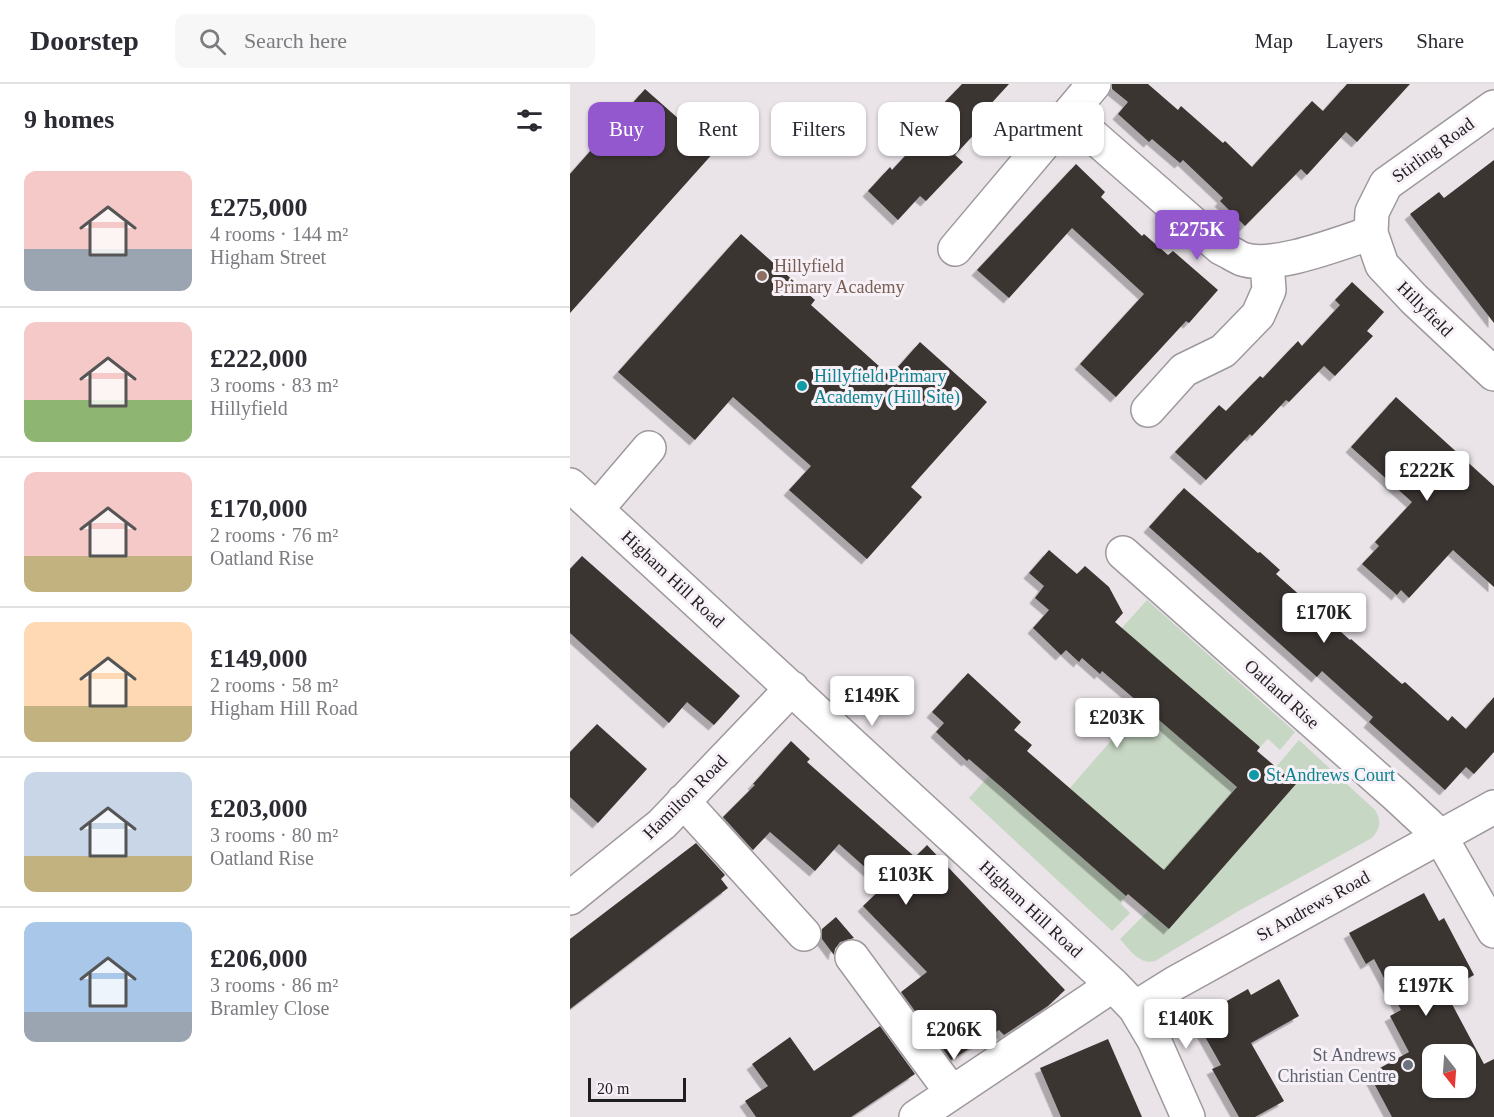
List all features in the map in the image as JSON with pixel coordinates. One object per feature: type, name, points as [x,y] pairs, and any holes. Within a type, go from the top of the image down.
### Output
[{"type":"street","points":[[1079,102],[1094,84]]},
{"type":"street","name":"Stirling Road","points":[[1371,233],[1372,212],[1386,184],[1494,107]]},
{"type":"street","points":[[1104,146],[1221,248],[1243,259],[1267,262],[1315,251],[1371,233]]},
{"type":"street","points":[[956,249],[1034,156]]},
{"type":"street","name":"Hillyfield","points":[[1371,233],[1382,265],[1413,299],[1494,374]]},
{"type":"street","points":[[1148,410],[1184,370],[1223,351],[1258,315],[1269,290],[1267,262]]},
{"type":"street","points":[[597,509],[649,448]]},
{"type":"street","name":"Higham Hill Road","points":[[570,485],[1113,985],[1135,1008],[1154,1040],[1188,1117]]},
{"type":"street","name":"Oatland Rise","points":[[1123,553],[1440,836],[1494,931]]},
{"type":"street","name":"Hamilton Road","points":[[570,898],[662,824],[792,688]]},
{"type":"street","points":[[683,801],[804,934]]},
{"type":"street","name":"St Andrews Road","points":[[1135,1008],[1174,983],[1494,807]]},
{"type":"street","points":[[852,957],[952,1093]]},
{"type":"street","points":[[916,1117],[1113,985]]},
{"type":"green space","points":[[1147,600],[1295,732],[1280,750],[1268,739],[1260,747],[1127,633],[1111,640]]},
{"type":"green space","points":[[1142,705],[1237,787],[1164,870],[1069,789]]},
{"type":"green space","points":[[1299,740],[1375,810],[1379,818],[1379,825],[1372,838],[1237,912],[1155,961],[1144,961],[1135,956],[1120,939],[1148,911],[1169,929],[1296,784],[1276,767]]},
{"type":"green space","points":[[1009,754],[996,783],[1126,896],[1121,904],[1130,913],[1112,931],[969,798]]},
{"type":"building","points":[[962,84],[1009,84],[992,102],[972,102],[972,137],[960,150],[960,102],[945,102]]},
{"type":"building","points":[[1112,84],[1148,84],[1178,110],[1181,106],[1223,143],[1225,141],[1252,167],[1312,101],[1323,111],[1347,84],[1410,84],[1357,142],[1346,132],[1307,175],[1301,169],[1245,226],[1220,201],[1223,198],[1183,160],[1180,163],[1152,139],[1149,142],[1118,114],[1128,102],[1112,89]]},
{"type":"building","points":[[645,89],[660,102],[634,102]]},
{"type":"building","points":[[665,107],[677,117],[677,156],[711,156],[570,313],[570,174],[588,154],[588,156],[665,156]]},
{"type":"building","points":[[905,156],[956,156],[963,162],[926,201],[920,196],[898,220],[868,191],[890,167],[892,170]]},
{"type":"building","points":[[1494,160],[1494,323],[1410,214],[1439,192],[1444,198]]},
{"type":"building","points":[[1076,164],[1105,192],[1101,197],[1142,236],[1144,234],[1168,255],[1173,251],[1218,290],[1116,397],[1080,364],[1144,294],[1072,228],[1009,298],[977,270]]},
{"type":"building","name":"Hillyfield Primary Academy (Hill Site)","points":[[741,234],[815,300],[811,305],[890,376],[920,342],[987,402],[911,487],[922,497],[867,559],[789,490],[811,466],[733,397],[695,440],[618,372]]},
{"type":"building","points":[[1352,282],[1384,312],[1367,331],[1373,336],[1335,376],[1324,366],[1289,402],[1286,400],[1252,436],[1250,434],[1206,480],[1175,452],[1219,405],[1226,411],[1260,376],[1263,378],[1298,341],[1302,346],[1340,305],[1335,300]]},
{"type":"building","points":[[1396,397],[1494,486],[1494,587],[1453,550],[1409,598],[1401,590],[1397,595],[1362,564],[1379,546],[1375,542],[1412,502],[1351,447]]},
{"type":"building","points":[[1184,488],[1280,570],[1276,574],[1350,640],[1402,684],[1405,682],[1448,721],[1452,716],[1466,729],[1494,697],[1494,752],[1474,774],[1466,767],[1445,790],[1369,722],[1373,717],[1322,671],[1317,677],[1149,527]]},
{"type":"building","name":"St Andrews Court","points":[[1049,550],[1077,574],[1085,566],[1109,587],[1123,613],[1115,622],[1260,747],[1257,751],[1296,784],[1169,929],[1128,894],[1126,896],[936,732],[944,723],[932,712],[968,673],[1021,722],[1014,730],[1032,745],[1027,751],[1164,870],[1237,787],[1102,671],[1100,674],[1082,658],[1079,662],[1066,650],[1061,655],[1033,628],[1049,610],[1035,598],[1044,586],[1029,573]]},
{"type":"building","points":[[582,556],[740,696],[714,725],[687,702],[669,723],[570,633],[570,569]]},
{"type":"building","points":[[597,724],[647,769],[598,823],[570,797],[570,752]]},
{"type":"building","points":[[791,741],[810,759],[807,762],[915,857],[927,845],[1065,990],[1048,1006],[1004,1035],[999,1030],[951,1060],[901,992],[927,972],[863,906],[885,885],[839,844],[815,871],[770,832],[753,850],[723,817],[755,785],[753,784]]},
{"type":"building","points":[[696,843],[725,875],[721,879],[728,888],[570,1009],[570,939]]},
{"type":"building","points":[[1424,893],[1439,921],[1444,918],[1474,975],[1445,991],[1473,1044],[1422,1044],[1422,1098],[1476,1098],[1476,1049],[1484,1064],[1494,1059],[1494,1117],[1392,1117],[1369,1074],[1409,1052],[1390,1016],[1401,1010],[1374,959],[1366,964],[1349,933]]},
{"type":"building","points":[[836,917],[854,938],[840,942],[834,955],[822,939],[822,929]]},
{"type":"building","points":[[1279,979],[1299,1016],[1251,1043],[1284,1101],[1255,1117],[1239,1117],[1212,1069],[1221,1065],[1195,1019],[1248,989],[1251,995]]},
{"type":"building","points":[[880,1026],[915,1074],[851,1117],[756,1117],[745,1101],[768,1086],[752,1064],[790,1037],[814,1071]]},
{"type":"building","points":[[1108,1039],[1142,1117],[1061,1117],[1040,1068]]},
{"type":"place","name":"Hillyfield Primary Academy","points":[[762,276]]},
{"type":"place","name":"Hillyfield Primary Academy (Hill Site)","points":[[802,386]]},
{"type":"place","name":"St Andrews Court","points":[[1254,775]]},
{"type":"place","name":"St Andrews Christian Centre","points":[[1408,1065]]}]
